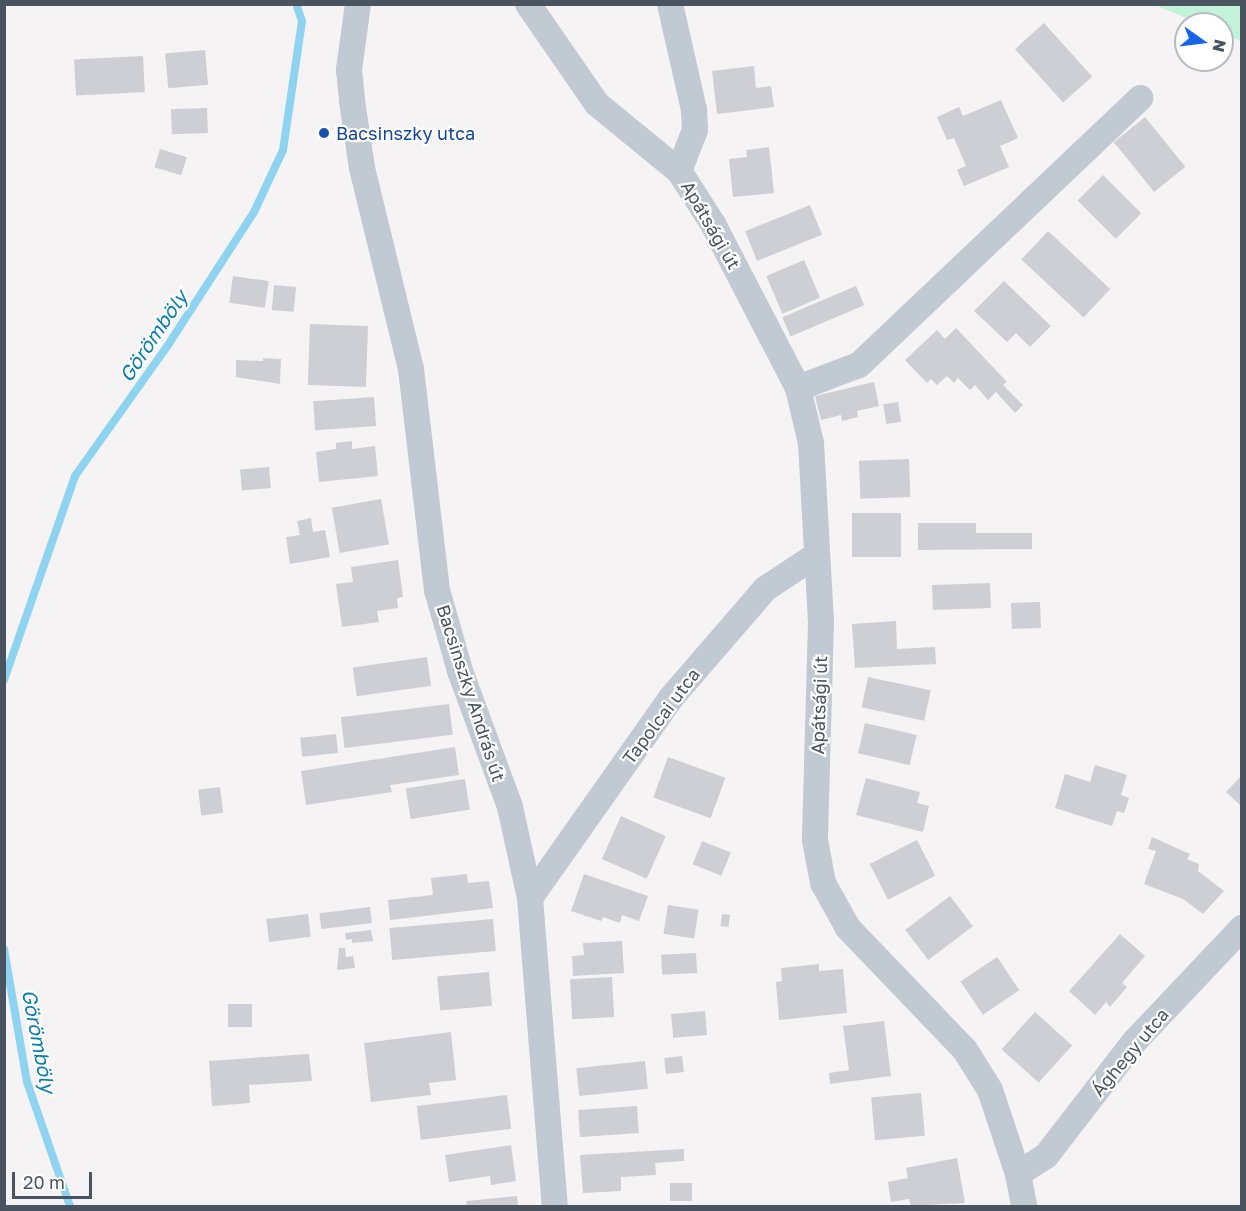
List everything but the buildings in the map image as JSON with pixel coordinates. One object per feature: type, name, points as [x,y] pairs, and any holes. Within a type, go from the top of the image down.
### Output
[{"type":"street","name":"Bacsinszky András út","points":[[358,4],[349,70],[352,100],[362,168],[411,369],[437,590],[460,671],[510,807],[530,898],[555,1206]]},
{"type":"street","name":"Apátsági út","points":[[528,4],[597,104],[679,171],[713,224],[798,388],[811,443],[815,556],[821,622],[815,840],[824,883],[848,928],[965,1050],[990,1090],[1018,1174],[1024,1206]]},
{"type":"street","points":[[670,4],[694,110],[695,130],[679,171]]},
{"type":"street","points":[[798,388],[859,365],[1140,98]]},
{"type":"street","name":"Tapolcai utca","points":[[530,898],[671,698],[765,589],[815,556]]},
{"type":"street","name":"Ághegy utca","points":[[1018,1174],[1046,1156],[1135,1041],[1242,928]]},
{"type":"green space","points":[[1155,5],[1241,5],[1241,41],[1234,38],[1234,12],[1174,13]]},
{"type":"waterway","name":"Görömböly","points":[[4,680],[75,476],[168,345],[254,212],[283,150],[302,21],[296,4]]},
{"type":"waterway","name":"Görömböly","points":[[4,949],[27,1082],[70,1206]]},
{"type":"place","name":"Bacsinszky utca","points":[[324,133]]}]
